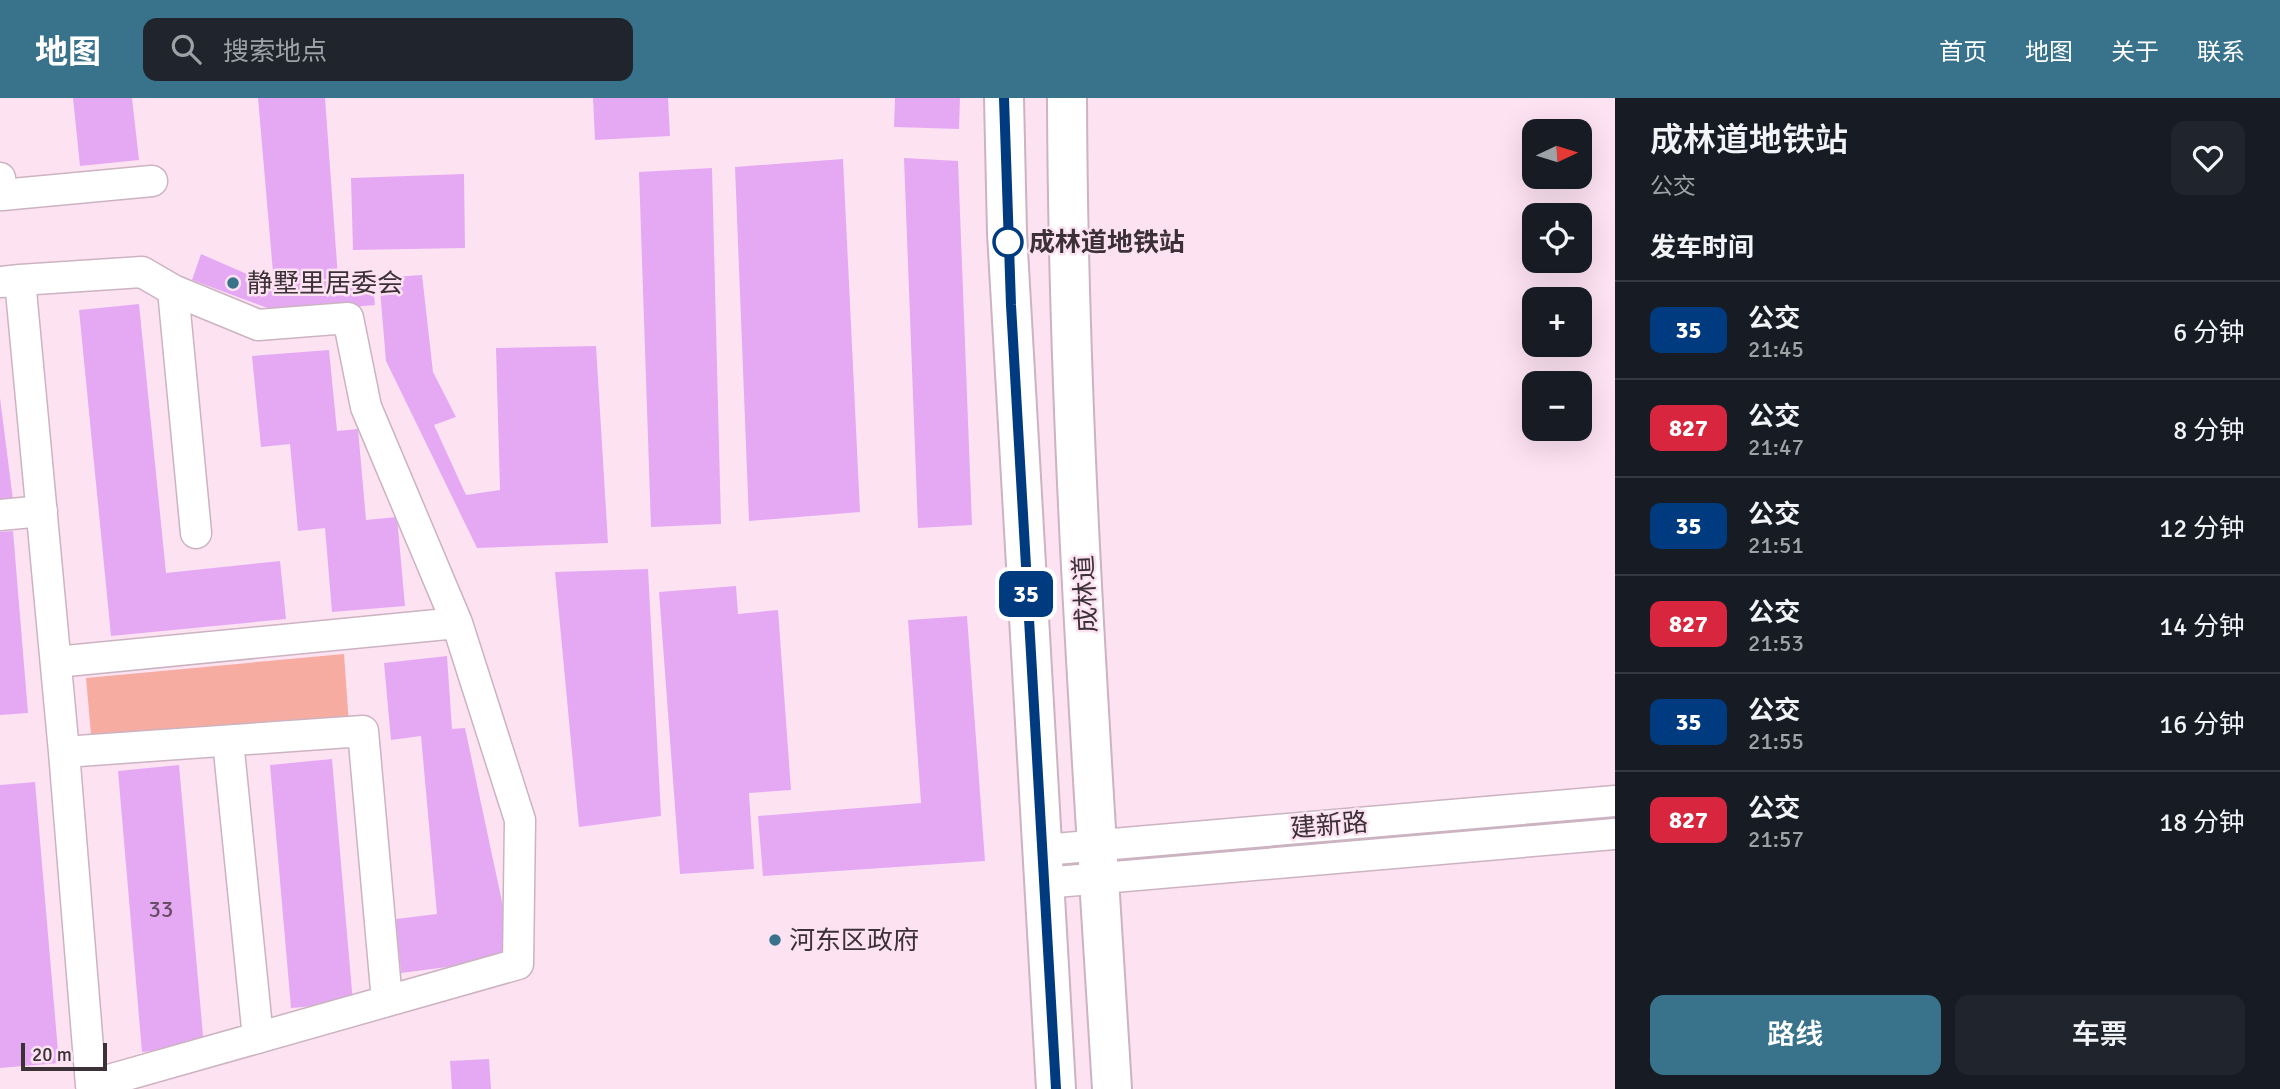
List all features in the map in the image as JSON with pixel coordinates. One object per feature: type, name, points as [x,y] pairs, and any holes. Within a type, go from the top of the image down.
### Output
[{"type":"main road","points":[[1004,98],[1009,272],[1056,1089]]},
{"type":"main road","name":"成林道","points":[[1067,98],[1067,256],[1112,1089]]},
{"type":"street","points":[[0,178],[2,195],[152,181]]},
{"type":"street","points":[[142,272],[173,290],[258,325],[348,318],[366,407],[457,622],[520,820],[517,964],[91,1086],[42,511],[10,281],[142,272]]},
{"type":"street","points":[[173,290],[196,533]]},
{"type":"street","points":[[0,515],[42,511]]},
{"type":"street","points":[[56,662],[457,622]]},
{"type":"street","points":[[64,752],[363,731],[387,1001]]},
{"type":"street","points":[[229,741],[258,1038]]},
{"type":"street","name":"建新路","points":[[1044,867],[1615,801]]},
{"type":"street","name":"建新路","points":[[1098,861],[1615,834]]},
{"type":"shaded area","points":[[344,654],[349,725],[92,745],[86,678]]},
{"type":"building","points":[[73,98],[132,98],[139,160],[80,166]]},
{"type":"building","points":[[258,98],[325,98],[338,278],[274,284]]},
{"type":"building","points":[[593,98],[668,98],[670,136],[595,140]]},
{"type":"building","points":[[895,98],[960,98],[959,129],[894,127]]},
{"type":"building","points":[[904,158],[958,161],[972,525],[918,528]]},
{"type":"building","points":[[843,159],[860,512],[749,521],[735,167]]},
{"type":"building","points":[[712,168],[721,524],[651,527],[639,172]]},
{"type":"building","points":[[464,174],[465,248],[353,250],[351,178]]},
{"type":"building","name":"静墅里居委会","points":[[201,254],[272,285],[372,278],[375,305],[281,313],[192,280]]},
{"type":"building","points":[[422,275],[433,372],[456,417],[434,425],[466,495],[500,490],[496,348],[596,346],[608,543],[477,548],[386,361],[379,278]]},
{"type":"building","points":[[139,304],[166,573],[280,561],[286,619],[111,636],[79,310]]},
{"type":"building","points":[[329,350],[337,431],[358,429],[366,520],[397,517],[405,606],[332,612],[325,528],[298,531],[290,444],[261,447],[252,356]]},
{"type":"building","points":[[0,398],[13,500],[0,501]]},
{"type":"building","points":[[13,531],[28,713],[0,715],[0,532]]},
{"type":"building","points":[[648,569],[661,816],[579,827],[555,572]]},
{"type":"building","points":[[736,586],[738,614],[778,610],[791,790],[749,793],[754,869],[680,874],[659,592]]},
{"type":"building","points":[[967,616],[985,861],[763,876],[758,816],[921,803],[908,620]]},
{"type":"building","points":[[447,656],[452,729],[465,728],[508,930],[509,959],[401,973],[396,919],[437,914],[421,736],[391,740],[384,663]]},
{"type":"building","points":[[332,759],[353,1003],[291,1008],[270,765]]},
{"type":"building","points":[[179,765],[204,1047],[142,1052],[118,771]]},
{"type":"building","points":[[35,782],[59,1063],[0,1068],[0,785]]},
{"type":"building","points":[[489,1059],[491,1089],[452,1089],[450,1061]]},
{"type":"bus line","name":"35","points":[[1004,98],[1007,233],[1056,1089]]},
{"type":"place","name":"成林道地铁站","points":[[1008,242]]},
{"type":"place","name":"静墅里居委会","points":[[233,283]]},
{"type":"place","name":"河东区政府","points":[[775,940]]}]
